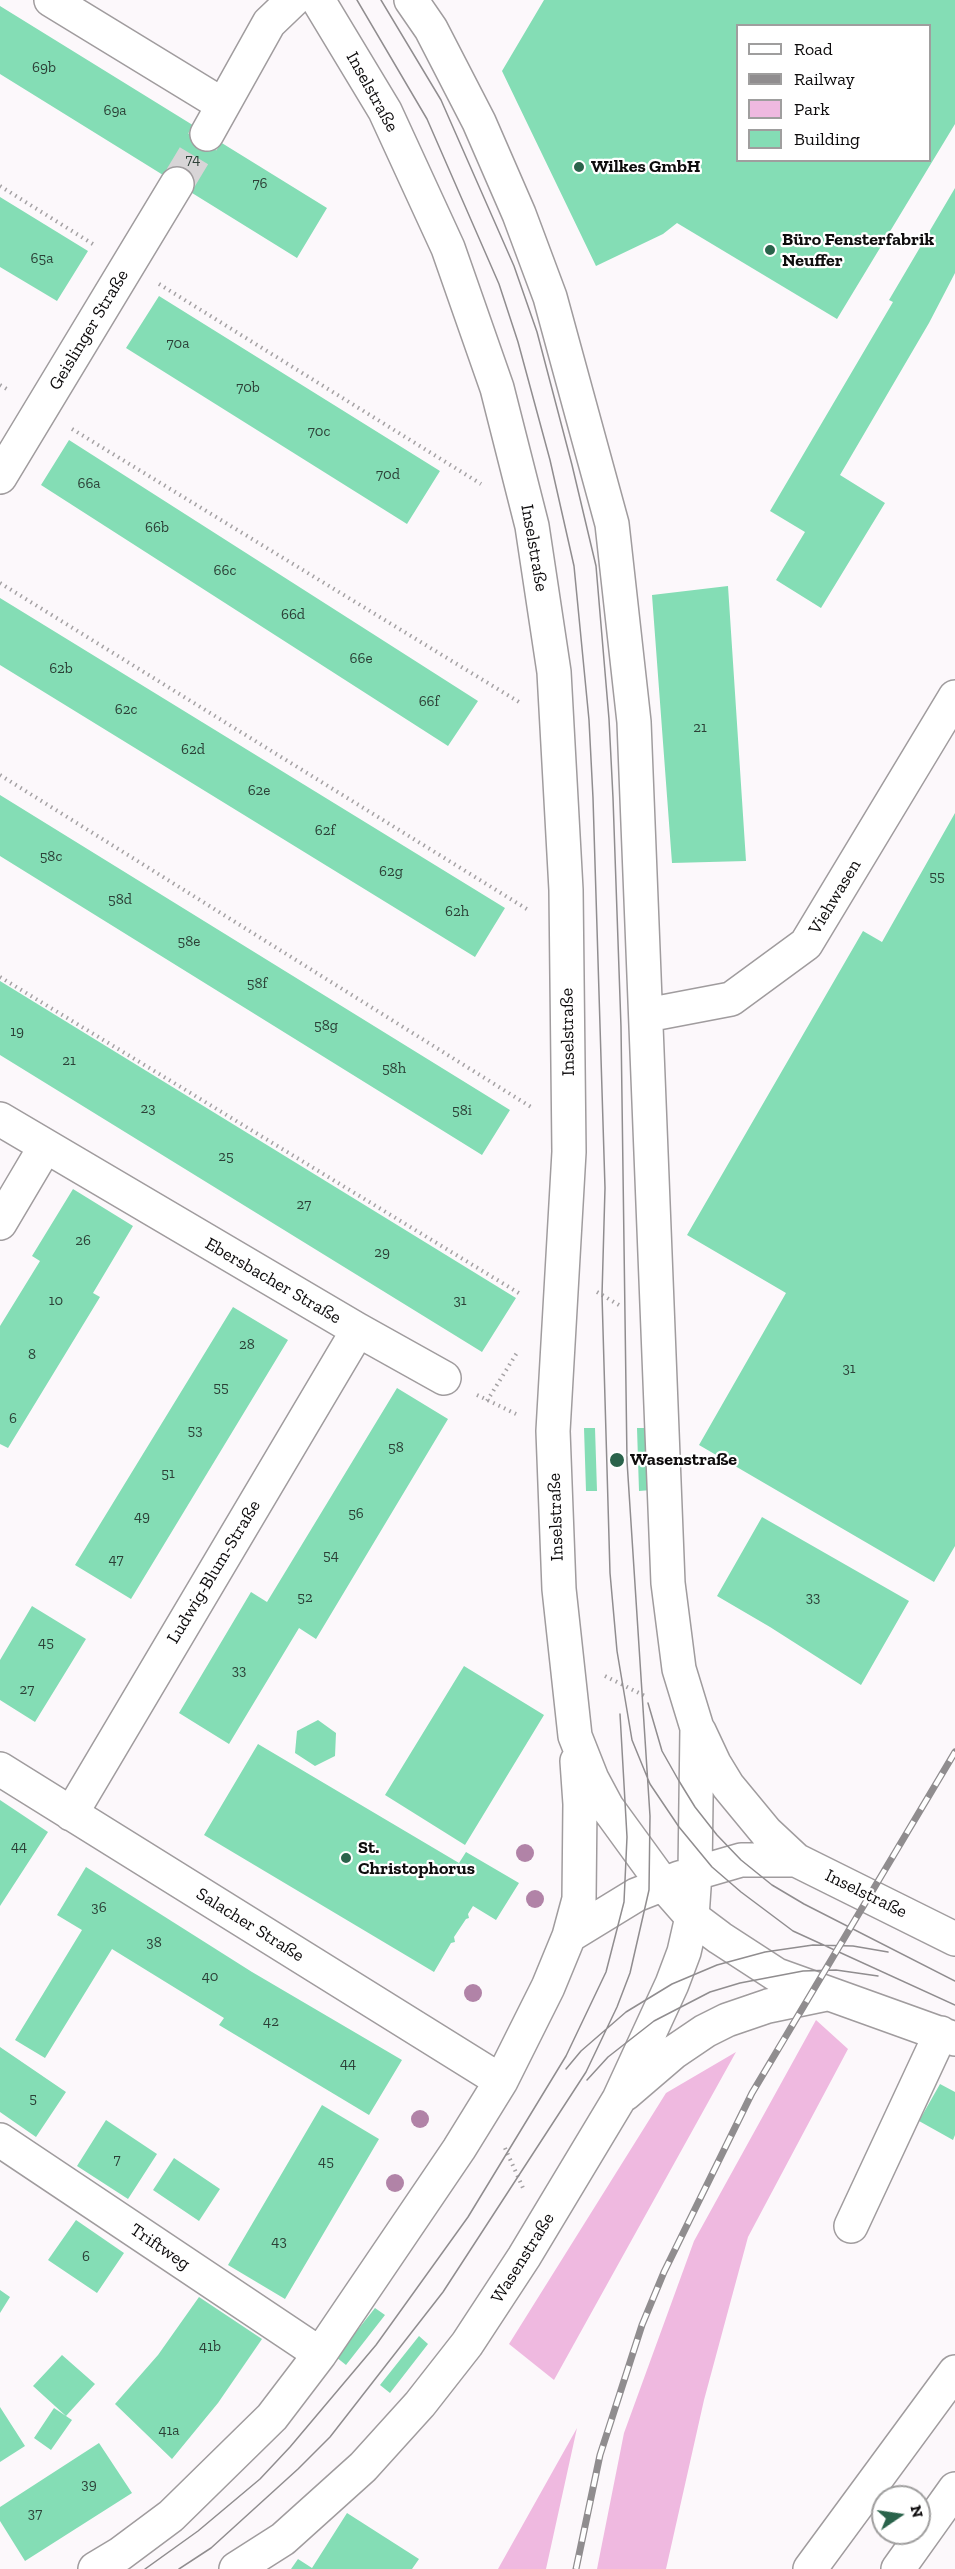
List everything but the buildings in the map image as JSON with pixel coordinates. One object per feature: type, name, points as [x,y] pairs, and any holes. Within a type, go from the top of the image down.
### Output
[{"type":"main road","points":[[51,0],[223,105]]},
{"type":"main road","points":[[207,134],[269,23],[293,0]]},
{"type":"main road","name":"Inselstraße","points":[[318,0],[385,111],[448,248],[497,388],[532,525],[554,672],[566,890],[569,1152],[553,1431],[559,1588],[575,1736],[592,1779],[607,1807],[663,1884],[692,1917],[777,1975],[948,2036]]},
{"type":"main road","points":[[411,0],[430,29],[479,122],[519,214],[550,297],[612,524],[634,722],[647,1015]]},
{"type":"main road","name":"Geislinger Straße","points":[[0,477],[177,184]]},
{"type":"main road","name":"Viehwasen","points":[[647,1015],[732,999],[806,944],[955,697]]},
{"type":"main road","name":"Wasenstraße","points":[[236,2569],[283,2539],[363,2467],[420,2404],[467,2344],[496,2301],[619,2099],[672,1984],[684,1952],[692,1917],[695,1873],[697,1728],[679,1669],[668,1572],[647,1015]]},
{"type":"main road","name":"Ebersbacher Straße","points":[[0,1119],[358,1330],[444,1378]]},
{"type":"main road","points":[[0,1223],[45,1147]]},
{"type":"main road","name":"Ludwig-Blum-Straße","points":[[70,1814],[358,1330]]},
{"type":"main road","name":"Inselstraße","points":[[697,1728],[728,1786],[766,1832],[796,1860],[955,1939]]},
{"type":"main road","points":[[95,2569],[120,2554],[171,2516],[272,2417],[320,2354],[459,2149],[501,2081],[548,1987],[569,1936],[579,1899],[580,1804],[575,1736]]},
{"type":"main road","name":"Salacher Straße","points":[[0,1769],[501,2081]]},
{"type":"main road","points":[[569,1936],[624,1902],[663,1884],[695,1873],[741,1860],[796,1860]]},
{"type":"main road","points":[[619,2099],[674,2052],[705,2031],[727,2020],[768,2006],[826,1994]]},
{"type":"main road","points":[[850,2226],[948,2036]]},
{"type":"main road","name":"Triftweg","points":[[0,2140],[320,2354]]},
{"type":"main road","points":[[810,2569],[955,2372]]},
{"type":"main road","points":[[898,2569],[955,2489]]},
{"type":"path","points":[[0,186],[491,490]]},
{"type":"path","points":[[0,385],[527,706]]},
{"type":"path","points":[[0,583],[538,916]]},
{"type":"path","points":[[0,775],[540,1112]]},
{"type":"path","points":[[0,977],[529,1299]]},
{"type":"path","points":[[589,1287],[623,1308]]},
{"type":"path","points":[[444,1378],[553,1431]]},
{"type":"path","points":[[598,1672],[656,1701]]},
{"type":"path","points":[[503,2144],[528,2198]]},
{"type":"green space","points":[[816,2020],[848,2049],[748,2237],[704,2400],[666,2569],[597,2569],[624,2433],[694,2241]]},
{"type":"green space","points":[[736,2052],[554,2380],[509,2344],[666,2093]]},
{"type":"green space","points":[[577,2428],[546,2569],[498,2569]]},
{"type":"tunnel","points":[[177,184],[207,134]]},
{"type":"tram line","points":[[357,0],[427,119],[499,284],[518,342],[550,460],[574,566],[589,720],[593,798],[605,1188],[602,1295],[610,1573],[617,1651],[632,1740],[650,1784],[679,1827],[712,1867],[741,1892],[793,1931],[955,2005]]},
{"type":"tram line","points":[[179,2569],[211,2548],[330,2437],[443,2292],[586,2072],[617,2007],[630,1973],[649,1890],[650,1816],[627,1461],[621,1027],[613,798],[596,566],[537,332],[514,266],[441,100],[381,0]]},
{"type":"tram line","points":[[648,1703],[662,1751],[679,1781],[695,1807],[741,1860],[772,1885],[804,1904],[955,1981]]},
{"type":"tram line","points":[[145,2569],[198,2531],[260,2479],[376,2345],[468,2217],[566,2056],[606,1972],[624,1902],[627,1837],[620,1714]]},
{"type":"tram line","points":[[566,2069],[581,2051],[626,2012],[672,1984],[717,1965],[765,1952],[813,1945],[853,1946],[888,1952]]},
{"type":"tram line","points":[[587,2080],[608,2057],[654,2021],[710,1992],[740,1983],[803,1971],[836,1970],[878,1976]]},
{"type":"railway","points":[[576,2569],[600,2455],[642,2325],[664,2272],[752,2093],[955,1752]]},
{"type":"place","name":"Wilkes GmbH","points":[[579,167]]},
{"type":"place","name":"Büro Fensterfabrik Neuffer","points":[[770,250]]},
{"type":"place","name":"Wasenstraße","points":[[617,1460]]},
{"type":"place","name":"St. Christophorus","points":[[346,1858]]}]
